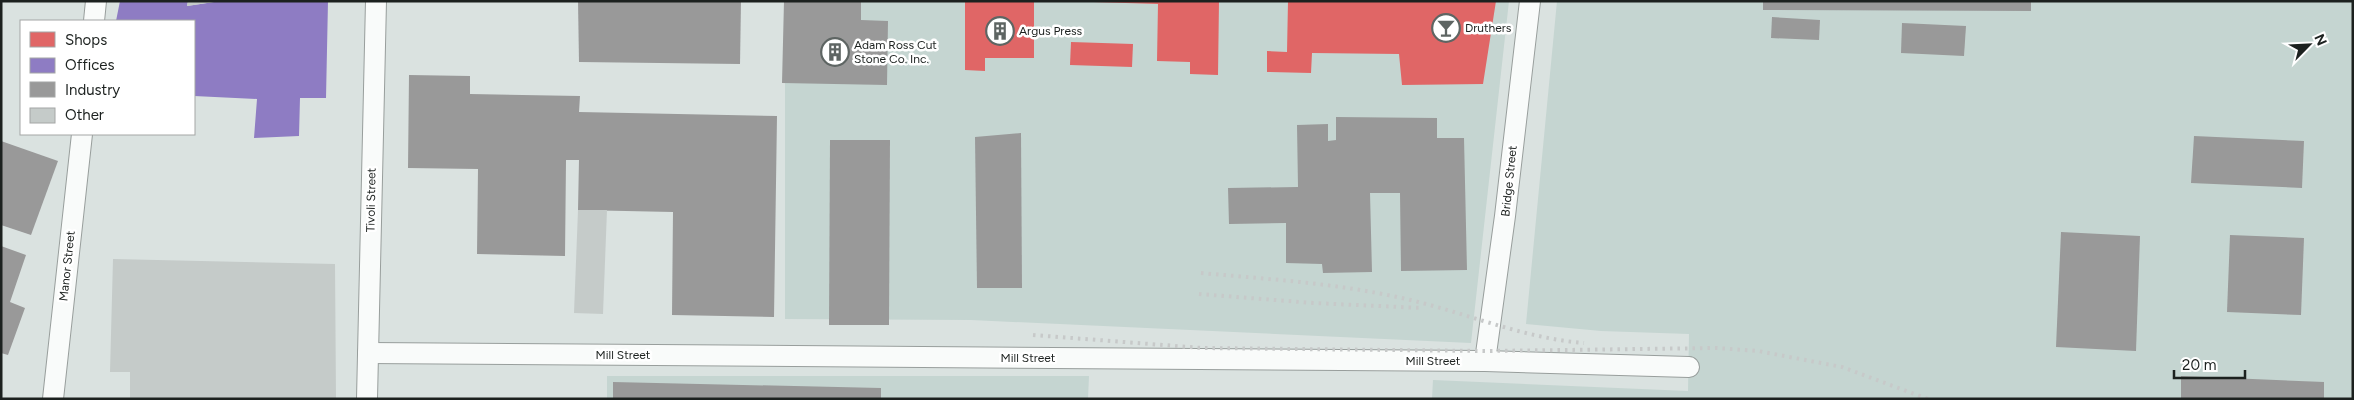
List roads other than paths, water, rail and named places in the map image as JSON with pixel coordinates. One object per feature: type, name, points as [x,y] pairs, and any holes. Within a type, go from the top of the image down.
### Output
[{"type":"street","points":[[94,20],[96,1]]},
{"type":"street","name":"Tivoli Street","points":[[367,399],[376,1]]},
{"type":"street","name":"Bridge Street","points":[[1485,361],[1530,1]]},
{"type":"street","name":"Manor Street","points":[[53,399],[82,135]]},
{"type":"street","name":"Mill Street","points":[[368,353],[1485,361],[1689,367]]},
{"type":"railway","points":[[1201,273],[1300,282],[1373,292],[1420,303],[1537,336],[1584,343]]},
{"type":"railway","points":[[1199,294],[1313,303],[1422,308]]},
{"type":"railway","points":[[1033,335],[1202,348],[1486,351],[1717,348],[1758,351],[1842,367],[1928,399]]},
{"type":"place","name":"Druthers","points":[[1446,28]]},
{"type":"place","name":"Argus Press","points":[[1000,31]]},
{"type":"place","name":"Adam Ross Cut Stone Co. Inc.","points":[[835,52]]}]
